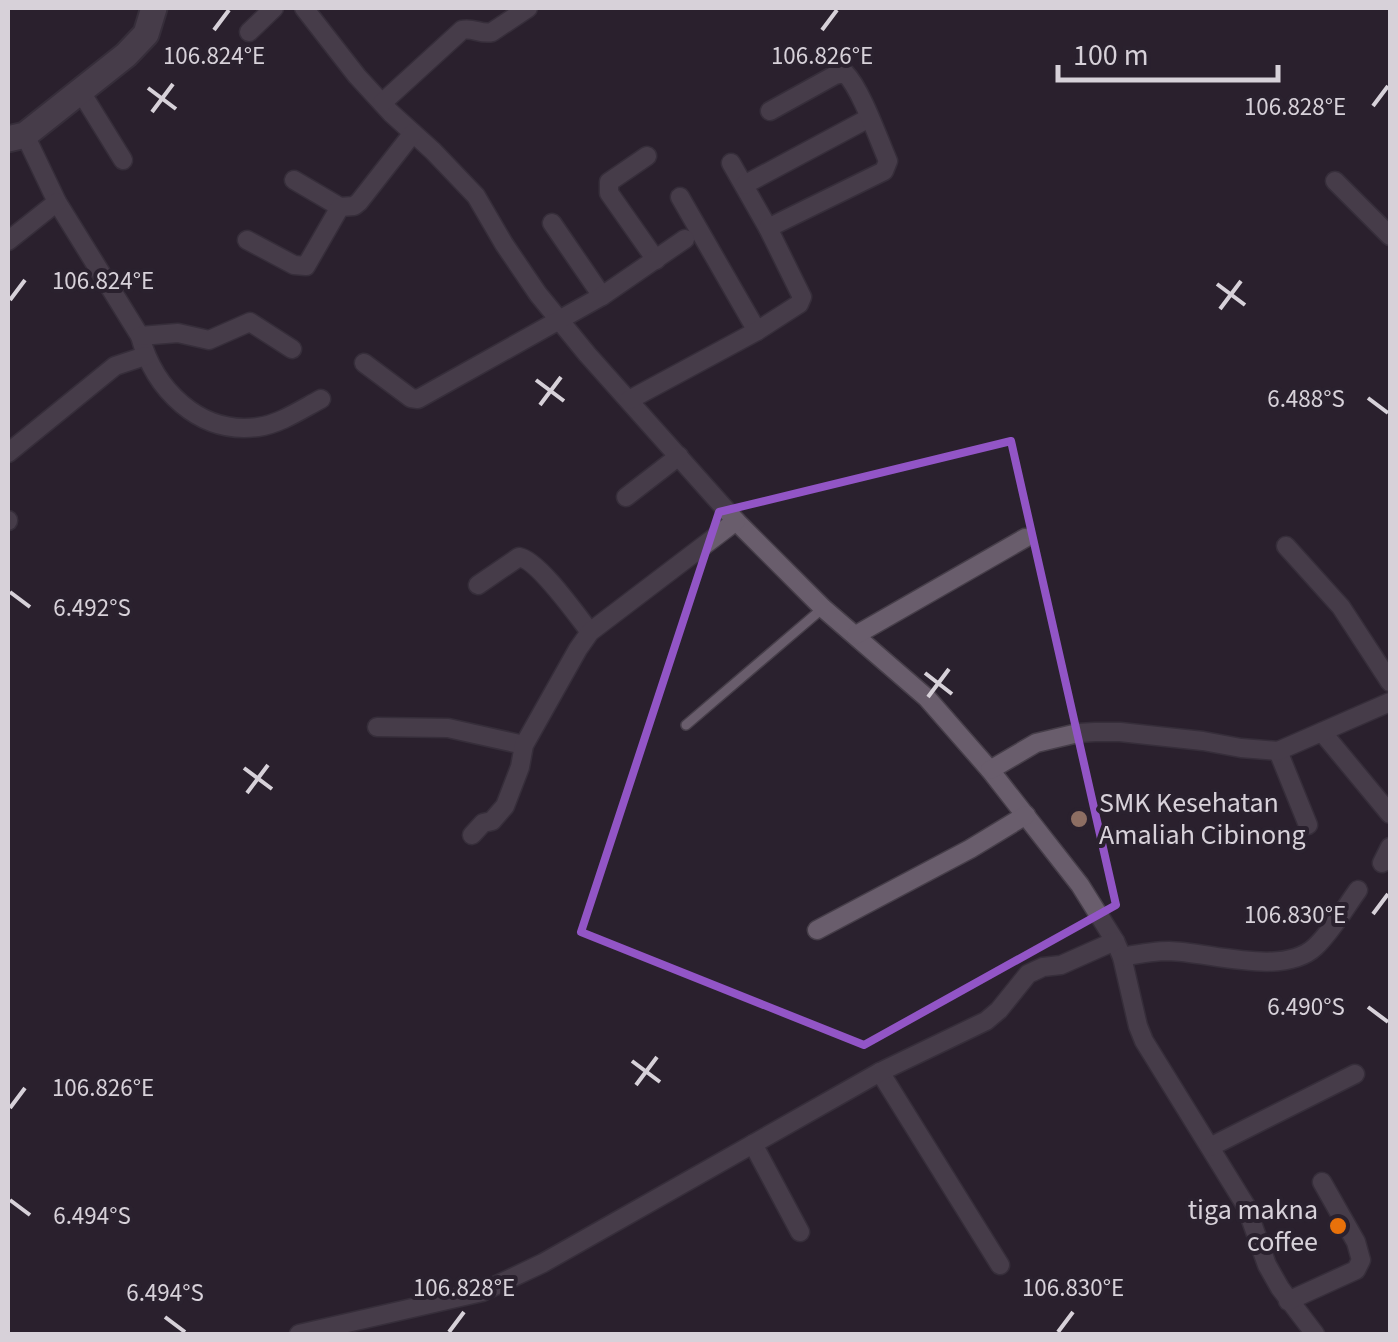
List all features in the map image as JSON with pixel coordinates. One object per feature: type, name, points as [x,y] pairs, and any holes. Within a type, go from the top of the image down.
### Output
[{"type":"street","points":[[154,8],[144,37],[126,55],[82,92],[16,137],[140,336],[145,356],[160,384],[178,401],[194,414],[214,422],[260,427],[321,399]]},
{"type":"street","points":[[249,32],[274,8]]},
{"type":"street","points":[[304,8],[382,103],[476,196],[522,270],[586,354],[736,521],[824,608],[927,698],[1026,814],[1080,885],[1119,949],[1144,1041],[1246,1206],[1267,1265],[1288,1301],[1315,1334]]},
{"type":"street","points":[[382,103],[462,30],[492,32],[528,8]]},
{"type":"street","points":[[768,228],[885,169],[888,161],[848,76],[840,73],[770,111]]},
{"type":"street","points":[[82,92],[123,160]]},
{"type":"street","points":[[744,185],[869,118]]},
{"type":"street","points":[[294,180],[340,207],[354,206],[413,133]]},
{"type":"street","points":[[648,156],[609,182],[608,187],[609,194],[656,260]]},
{"type":"street","points":[[630,400],[757,331],[799,304],[802,298],[731,163]]},
{"type":"street","points":[[1335,181],[1390,236]]},
{"type":"street","points":[[680,198],[757,331]]},
{"type":"street","points":[[8,241],[56,202]]},
{"type":"street","points":[[247,240],[294,266],[303,267],[309,263],[340,207]]},
{"type":"street","points":[[552,223],[602,296]]},
{"type":"street","points":[[364,363],[416,400],[602,296],[685,239]]},
{"type":"street","points":[[140,336],[178,333],[209,340],[250,322],[292,350]]},
{"type":"street","points":[[8,453],[115,366],[145,356]]},
{"type":"street","points":[[626,497],[679,456]]},
{"type":"street","points":[[472,835],[505,806],[524,746],[590,632],[736,521]]},
{"type":"street","points":[[856,634],[1024,538]]},
{"type":"street","points":[[1286,546],[1340,607],[1390,682]]},
{"type":"street","points":[[478,585],[518,557],[526,558],[590,632]]},
{"type":"street","points":[[990,770],[1036,744],[1078,733],[1138,734],[1278,751],[1387,709]]},
{"type":"street","points":[[377,728],[448,728],[524,746]]},
{"type":"street","points":[[1322,732],[1390,814]]},
{"type":"street","points":[[1278,751],[1308,824]]},
{"type":"street","points":[[817,930],[970,849],[1026,814]]},
{"type":"street","points":[[299,1334],[482,1292],[543,1263],[880,1072],[986,1021],[1000,1010],[1028,974],[1043,967],[1119,949],[1290,960],[1314,948],[1358,890]]},
{"type":"street","points":[[880,1072],[1000,1265]]},
{"type":"street","points":[[1210,1147],[1354,1074]]},
{"type":"street","points":[[753,1144],[800,1232]]},
{"type":"street","points":[[1288,1301],[1356,1270],[1361,1260],[1356,1242],[1322,1182]]},
{"type":"lane","points":[[686,724],[824,608]]},
{"type":"highlighted area","points":[[1011,441],[1116,905],[864,1045],[581,932],[719,512]]},
{"type":"place","name":"SMK Kesehatan Amaliah Cibinong","points":[[1079,819]]},
{"type":"place","name":"tiga makna coffee","points":[[1338,1226]]}]
